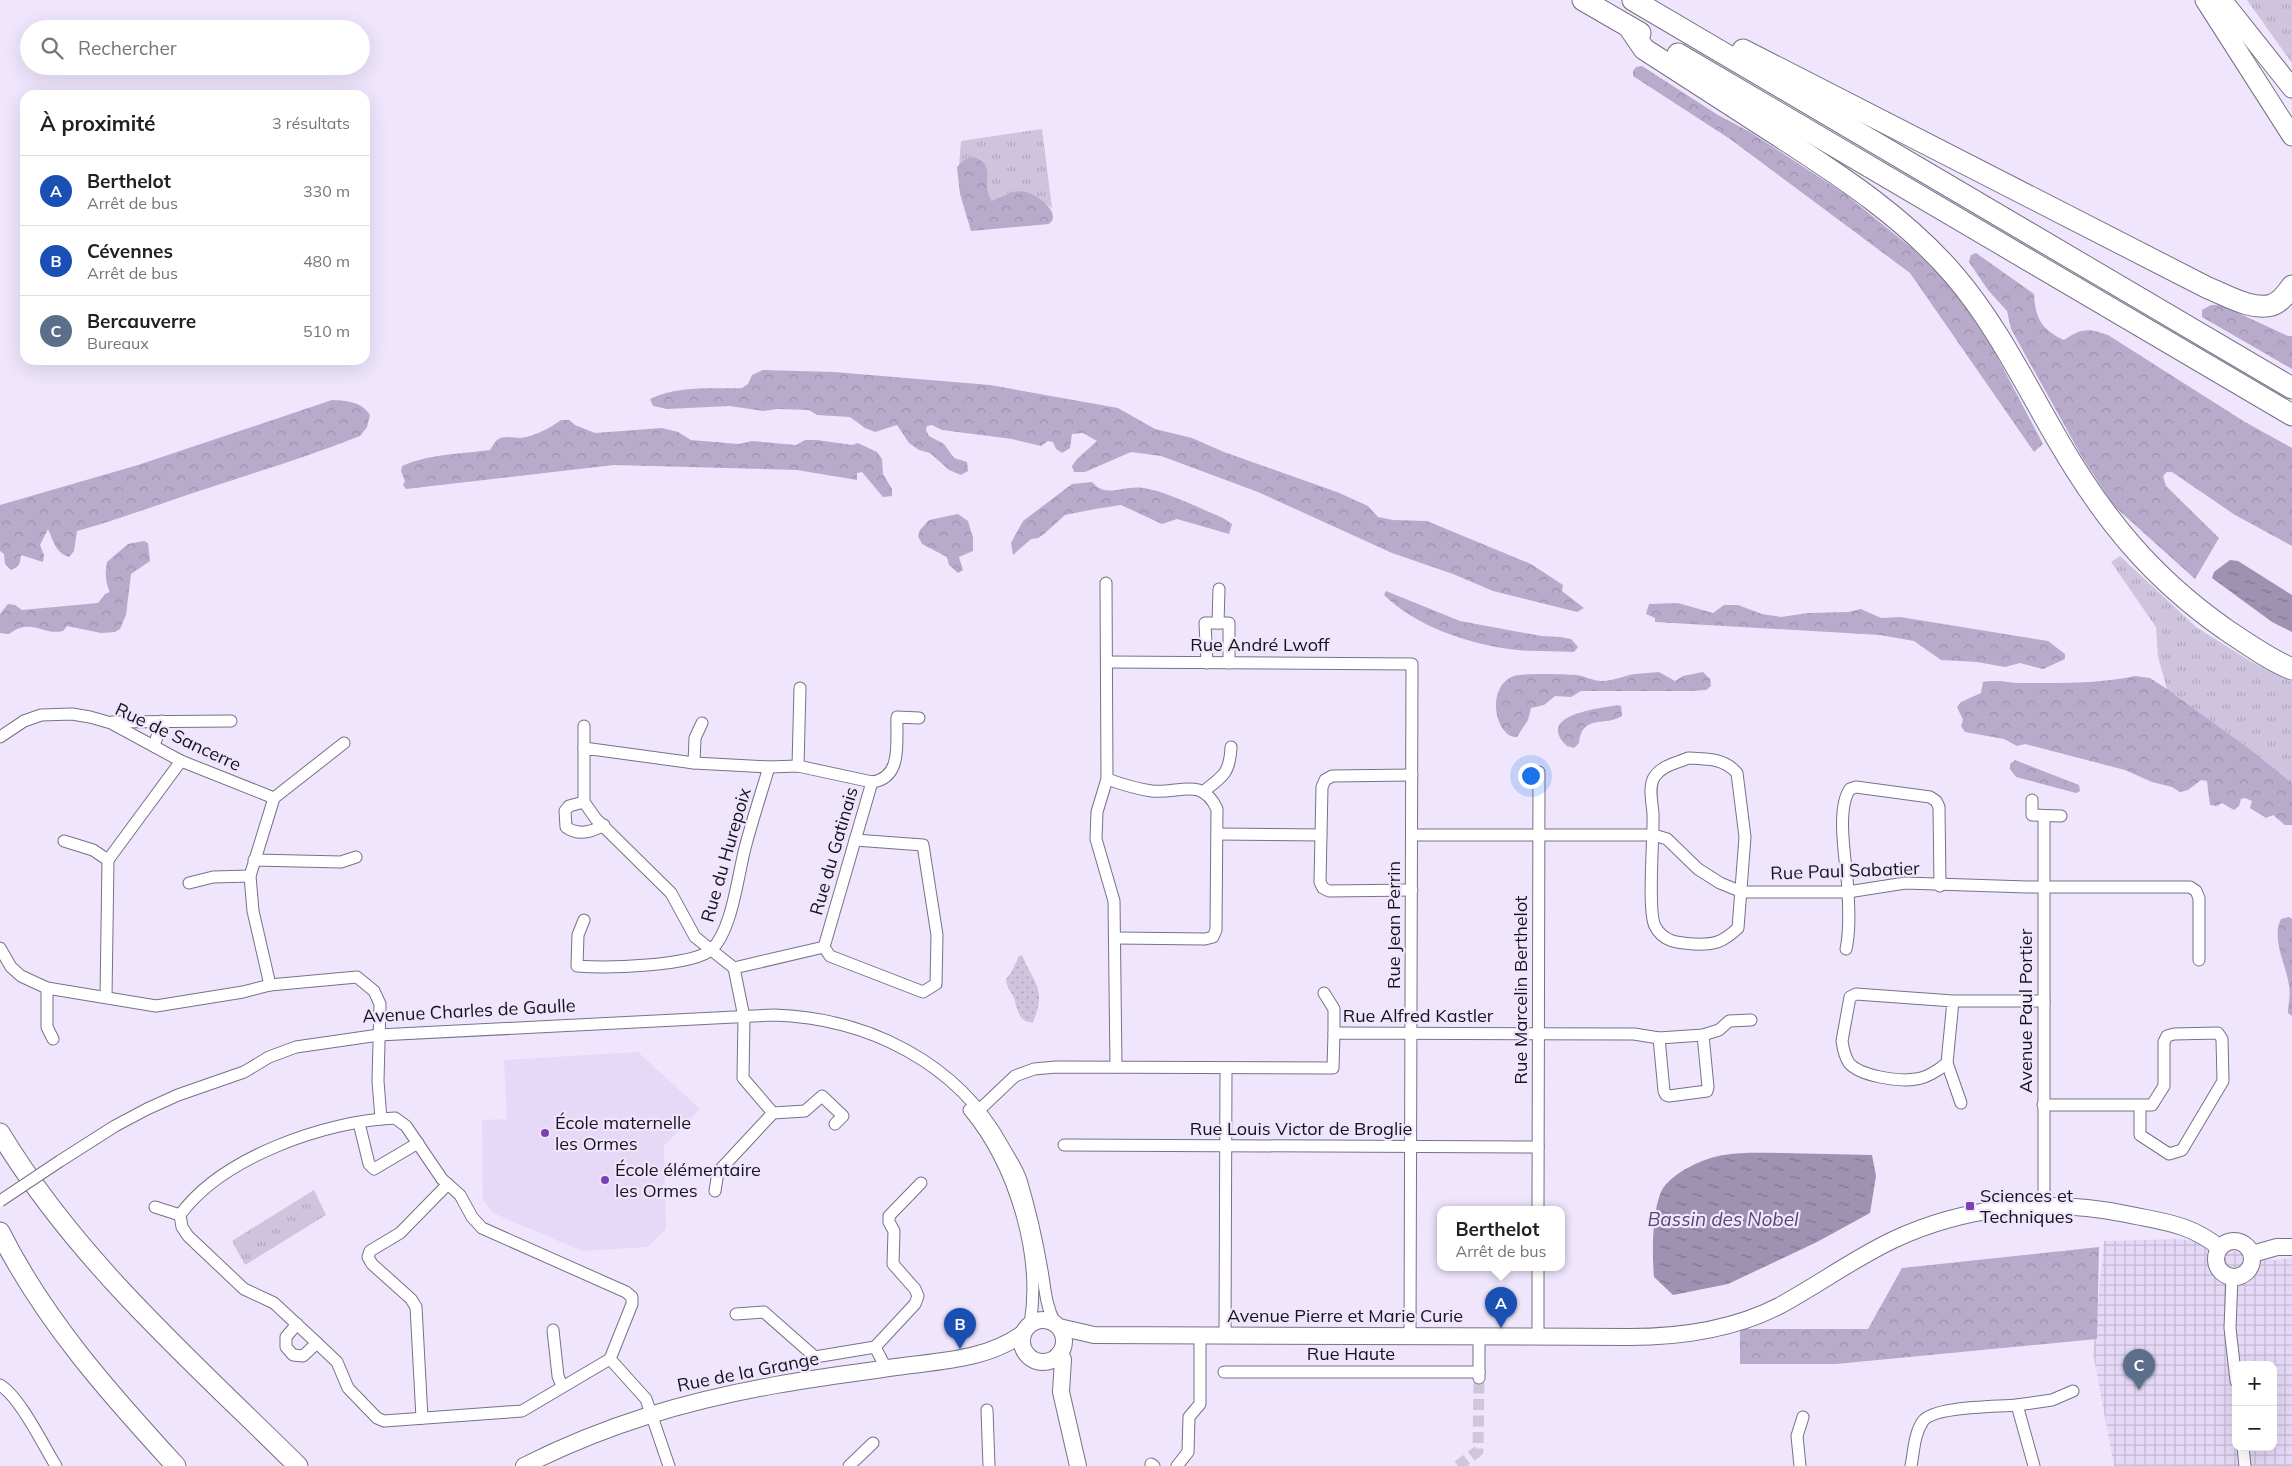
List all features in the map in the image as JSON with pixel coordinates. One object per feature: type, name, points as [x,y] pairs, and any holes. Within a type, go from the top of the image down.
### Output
[{"type":"highway","points":[[1583,0],[2292,415]]},
{"type":"highway","points":[[1633,0],[2292,388]]},
{"type":"highway","points":[[1629,27],[1644,48],[1844,179],[1895,218],[1920,240],[1954,275],[1983,313],[2009,354],[2059,442],[2112,524],[2173,588],[2210,618],[2243,642],[2292,668]]},
{"type":"highway","points":[[1694,37],[1720,39],[2208,288],[2247,303],[2262,306],[2273,304],[2284,297],[2292,286]]},
{"type":"main road","points":[[2205,0],[2292,136]]},
{"type":"main road","points":[[2222,0],[2292,88]]},
{"type":"main road","points":[[2235,0],[2292,76]]},
{"type":"main road","points":[[0,1133],[51,1209],[97,1265],[298,1466]]},
{"type":"main road","points":[[0,1232],[50,1316],[94,1372],[176,1466]]},
{"type":"street","points":[[1106,583],[1106,779],[1097,812],[1096,839],[1114,900],[1116,938],[1116,1066]]},
{"type":"street","points":[[1218,623],[1219,589]]},
{"type":"street","points":[[1207,663],[1205,623],[1229,623],[1229,663]]},
{"type":"street","name":"Rue André Lwoff","points":[[1107,662],[1412,664]]},
{"type":"street","name":"Rue Jean Perrin","points":[[1410,1337],[1412,664]]},
{"type":"street","points":[[798,766],[800,688]]},
{"type":"street","name":"Rue de Sancerre","points":[[0,737],[24,721],[41,715],[72,714],[111,722],[181,761],[274,798]]},
{"type":"street","points":[[872,782],[882,781],[891,774],[895,765],[897,718],[919,718]]},
{"type":"street","points":[[154,746],[162,721]]},
{"type":"street","points":[[111,722],[231,721]]},
{"type":"street","points":[[694,763],[695,738],[702,723]]},
{"type":"street","points":[[584,726],[584,802],[671,893],[695,937],[734,968],[744,1016],[743,1078],[774,1113]]},
{"type":"street","points":[[270,985],[252,911],[250,876],[254,860],[274,798],[344,743]]},
{"type":"street","points":[[1204,791],[1220,779],[1230,764],[1230,747]]},
{"type":"street","name":"Rue du Gatinais","points":[[584,748],[694,763],[769,767],[798,766],[872,782],[824,947]]},
{"type":"street","points":[[1688,758],[1712,759],[1730,765],[1737,773],[1744,837],[1742,892],[1738,928],[1725,940],[1706,944],[1675,943],[1664,937],[1655,926],[1651,911],[1654,835],[1651,788],[1654,777],[1664,767],[1688,758]]},
{"type":"street","points":[[106,997],[108,860],[181,761]]},
{"type":"street","name":"Rue du Hurepoix","points":[[712,950],[727,920],[769,767]]},
{"type":"street","name":"Rue Marcelin Berthelot","points":[[1538,1206],[1539,772]]},
{"type":"street","points":[[1412,775],[1332,776],[1325,780],[1322,787],[1320,882],[1323,888],[1329,891],[1412,890]]},
{"type":"street","points":[[1106,779],[1153,791],[1188,788],[1204,791],[1212,799],[1217,809],[1216,930],[1213,937],[1205,939],[1116,938]]},
{"type":"street","points":[[1846,949],[1848,940],[1848,892],[1843,844],[1845,796],[1850,789],[1856,787],[1930,797],[1936,800],[1939,807],[1940,886]]},
{"type":"street","points":[[2032,800],[2032,815],[2061,816]]},
{"type":"street","points":[[584,802],[569,806],[565,811],[566,827],[572,832],[591,832],[604,825]]},
{"type":"street","name":"Avenue Paul Portier","points":[[2044,816],[2044,1206]]},
{"type":"street","points":[[1217,834],[1321,835]]},
{"type":"street","points":[[1412,835],[1654,835]]},
{"type":"street","name":"Rue Paul Sabatier","points":[[1654,835],[1666,839],[1698,869],[1720,883],[1742,892],[1848,892],[1905,883],[1940,886],[2190,887],[2196,891],[2199,898],[2199,960]]},
{"type":"street","points":[[734,968],[824,947],[830,956],[923,992],[936,984],[937,935],[923,845],[855,840]]},
{"type":"street","points":[[64,841],[93,850],[108,860]]},
{"type":"street","points":[[254,860],[341,862],[356,858]]},
{"type":"street","points":[[190,883],[213,877],[250,876]]},
{"type":"street","points":[[584,920],[578,935],[577,966],[648,965],[696,957],[712,950]]},
{"type":"street","points":[[0,948],[11,967],[20,976],[47,988],[156,1006],[243,992],[270,985],[357,977],[370,987],[378,997],[380,1004],[378,1081],[381,1119]]},
{"type":"street","points":[[47,988],[47,1027],[53,1039]]},
{"type":"street","points":[[1324,993],[1334,1010],[1334,1033]]},
{"type":"street","points":[[1947,1059],[1941,1069],[1916,1080],[1892,1079],[1859,1071],[1848,1062],[1842,1040],[1850,996],[1856,994],[1953,1001],[2044,1001]]},
{"type":"street","points":[[1953,1001],[1947,1059],[1961,1103]]},
{"type":"street","name":"Avenue Charles de Gaulle","points":[[0,1201],[115,1126],[147,1109],[178,1095],[244,1072],[283,1051],[379,1035],[744,1016],[792,1016],[825,1020],[862,1031],[903,1049],[944,1082],[993,1127],[1020,1178],[1037,1241],[1046,1300],[1057,1325]]},
{"type":"street","name":"Rue Alfred Kastler","points":[[976,1112],[1015,1076],[1034,1069],[1116,1066],[1333,1068],[1334,1033],[1634,1034],[1660,1038],[1703,1034],[1719,1030],[1729,1021],[1751,1020]]},
{"type":"street","points":[[2043,1105],[2140,1105],[2152,1105],[2164,1086],[2164,1042],[2166,1036],[2174,1034],[2218,1033],[2222,1039],[2222,1081],[2182,1150],[2169,1154],[2140,1135],[2140,1105]]},
{"type":"street","points":[[1660,1038],[1664,1091],[1669,1096],[1706,1091],[1708,1088],[1703,1034]]},
{"type":"street","points":[[1224,1336],[1226,1068]]},
{"type":"street","points":[[715,1191],[718,1172],[774,1113],[805,1111],[822,1096],[843,1116],[835,1124]]},
{"type":"street","name":"Avenue Charles de Gaulle","points":[[976,1112],[1010,1178],[1021,1213],[1034,1290],[1026,1329]]},
{"type":"street","points":[[394,1118],[406,1126],[448,1184],[460,1195],[472,1217],[482,1228],[626,1292],[632,1298],[632,1304],[610,1358],[522,1411],[384,1421],[377,1418],[348,1388],[337,1362],[297,1324],[274,1303],[244,1289],[188,1236],[182,1226],[180,1215],[188,1204],[225,1173],[274,1147],[320,1130],[359,1123],[394,1118]]},
{"type":"street","points":[[359,1123],[369,1164],[374,1169],[418,1144]]},
{"type":"street","name":"Rue Louis Victor de Broglie","points":[[1064,1145],[1538,1147]]},
{"type":"street","points":[[736,1314],[764,1312],[815,1357],[875,1347],[915,1304],[918,1296],[916,1289],[893,1264],[894,1231],[889,1222],[889,1216],[921,1183]]},
{"type":"street","points":[[422,1418],[416,1307],[411,1299],[372,1264],[368,1257],[370,1251],[400,1233],[448,1184]]},
{"type":"street","name":"Avenue Pierre et Marie Curie","points":[[1057,1325],[1094,1335],[1658,1337],[1714,1330],[1741,1322],[1778,1306],[1877,1248],[1915,1231],[1976,1213],[2044,1206],[2113,1211],[2189,1228],[2202,1234],[2220,1248]]},
{"type":"street","points":[[155,1207],[180,1215]]},
{"type":"street","points":[[2229,1241],[2246,1244],[2252,1254],[2248,1271],[2232,1277],[2221,1271],[2216,1260],[2220,1248],[2229,1241]]},
{"type":"street","points":[[2252,1254],[2277,1247],[2292,1247]]},
{"type":"street","points":[[1538,1271],[1538,1337]]},
{"type":"street","points":[[2232,1277],[2230,1328],[2234,1361]]},
{"type":"street","points":[[1032,1359],[1049,1362],[1060,1353],[1064,1339],[1057,1325],[1042,1320],[1026,1329],[1022,1346],[1032,1359],[1049,1372],[1062,1392]]},
{"type":"street","points":[[297,1324],[286,1337],[286,1347],[292,1355],[303,1356],[317,1343]]},
{"type":"street","name":"Rue de la Grange","points":[[524,1466],[578,1440],[652,1413],[701,1400],[776,1385],[989,1352],[1003,1347],[1026,1329]]},
{"type":"street","points":[[553,1330],[558,1376],[562,1386]]},
{"type":"street","name":"Avenue Pierre et Marie Curie","points":[[1060,1353],[1094,1335]]},
{"type":"street","points":[[1177,1466],[1188,1452],[1189,1417],[1200,1404],[1200,1335]]},
{"type":"street","name":"Rue Haute","points":[[1224,1372],[1479,1375],[1479,1337]]},
{"type":"street","points":[[875,1347],[886,1368]]},
{"type":"street","name":"Rue de la Grange","points":[[989,1352],[1032,1359]]},
{"type":"street","points":[[1060,1353],[1064,1359],[1062,1392],[1078,1466]]},
{"type":"street","points":[[610,1358],[646,1399],[669,1466]]},
{"type":"street","points":[[0,1385],[6,1389],[18,1404],[56,1466]]},
{"type":"street","points":[[1911,1466],[1916,1433],[1924,1420],[1938,1412],[2052,1400],[2073,1391]]},
{"type":"street","points":[[2017,1405],[2034,1466]]},
{"type":"street","points":[[988,1410],[989,1466]]},
{"type":"street","points":[[1800,1466],[1797,1436],[1803,1417]]},
{"type":"street","points":[[850,1466],[873,1443]]},
{"type":"street","points":[[2243,1451],[2245,1466]]},
{"type":"shaded area","points":[[638,1052],[700,1109],[664,1146],[666,1229],[648,1247],[582,1251],[493,1213],[483,1200],[482,1120],[507,1119],[504,1060]]},
{"type":"shaded area","points":[[2182,1239],[2274,1260],[2292,1258],[2292,1466],[2114,1466],[2093,1353],[2104,1241]]},
{"type":"green space","points":[[2247,0],[2292,0],[2292,63]]},
{"type":"green space","points":[[1642,66],[1718,115],[1750,132],[1845,194],[1913,249],[1953,288],[1993,349],[2043,444],[2034,452],[1910,273],[1730,139],[1633,76],[1633,71],[1636,67]]},
{"type":"green space","points":[[1042,129],[1052,208],[1023,193],[1010,194],[992,202],[987,196],[987,181],[959,165],[961,141]]},
{"type":"green space","points":[[973,157],[985,165],[987,170],[987,188],[992,201],[1008,194],[1026,192],[1041,200],[1051,209],[1053,214],[1049,224],[971,231],[960,194],[957,167],[964,160]]},
{"type":"green space","points":[[1976,253],[2034,294],[2036,310],[2041,322],[2056,336],[2064,340],[2085,330],[2108,335],[2245,422],[2292,448],[2292,546],[2235,515],[2172,472],[2167,472],[2163,476],[2166,486],[2219,538],[2195,579],[2114,506],[2082,457],[2011,329],[2007,311],[1988,290],[1969,262],[1971,255]]},
{"type":"green space","points":[[2211,305],[2221,305],[2288,336],[2292,336],[2292,369],[2202,317],[2202,310]]},
{"type":"green space","points":[[763,370],[834,372],[990,385],[1118,408],[1155,429],[1192,438],[1224,452],[1337,492],[1368,506],[1378,517],[1393,520],[1427,521],[1531,564],[1563,585],[1562,591],[1584,608],[1577,612],[1493,591],[1453,574],[1392,553],[1258,492],[1161,456],[1131,452],[1085,472],[1074,472],[1072,466],[1077,459],[1097,441],[1083,433],[1072,434],[1070,448],[1062,453],[1056,449],[1053,442],[1048,441],[1041,446],[1012,439],[942,430],[932,425],[927,426],[926,430],[929,436],[944,444],[954,458],[967,462],[968,471],[961,475],[949,470],[930,453],[919,450],[909,443],[897,425],[875,432],[865,428],[850,417],[817,415],[809,410],[778,409],[763,411],[730,406],[667,409],[653,406],[650,399],[683,390],[742,388],[748,384],[752,375]]},
{"type":"green space","points":[[332,400],[358,404],[370,415],[367,427],[360,436],[298,459],[77,531],[74,551],[69,557],[58,549],[48,529],[40,545],[44,555],[43,562],[21,555],[16,568],[11,570],[5,564],[4,554],[0,551],[0,505],[138,465]]},
{"type":"green space","points":[[561,420],[569,420],[575,425],[595,433],[662,428],[678,432],[691,440],[739,444],[752,441],[796,445],[805,440],[852,445],[858,443],[877,452],[882,459],[883,474],[892,489],[892,496],[883,497],[862,472],[857,473],[857,480],[797,470],[614,465],[406,489],[403,485],[405,481],[401,471],[402,466],[434,457],[490,450],[500,438],[521,438],[532,435],[547,429]]},
{"type":"green space","points":[[1092,482],[1103,490],[1143,488],[1173,496],[1223,518],[1232,524],[1229,534],[1177,519],[1162,524],[1121,505],[1065,515],[1044,534],[1038,538],[1031,539],[1013,555],[1011,543],[1023,521],[1072,484]]},
{"type":"green space","points":[[958,514],[968,521],[973,538],[973,551],[959,557],[963,570],[958,573],[949,565],[947,557],[922,544],[918,536],[920,530],[929,520]]},
{"type":"green space","points":[[144,541],[148,543],[150,561],[131,574],[126,615],[120,629],[115,632],[101,633],[67,626],[63,631],[56,632],[24,627],[9,634],[0,633],[0,614],[8,604],[15,605],[22,610],[98,603],[105,594],[110,592],[106,577],[107,562],[128,544]]},
{"type":"green space","points":[[2120,556],[2196,627],[2250,661],[2292,682],[2292,783],[2251,750],[2167,689],[2158,657],[2156,627],[2111,562]]},
{"type":"green space","points":[[1386,591],[1460,621],[1541,636],[1571,639],[1578,647],[1574,652],[1533,651],[1509,649],[1476,642],[1442,631],[1411,616],[1384,595]]},
{"type":"green space","points":[[1678,603],[1713,613],[1724,605],[1738,605],[1762,614],[1781,617],[1808,613],[1848,612],[1861,609],[1881,618],[1900,617],[2048,641],[2065,654],[2065,659],[2043,669],[2020,663],[2005,667],[1977,662],[1941,660],[1914,641],[1880,635],[1655,622],[1655,618],[1646,614],[1649,604]]},
{"type":"green space","points":[[1659,672],[1675,681],[1683,676],[1703,672],[1710,679],[1711,686],[1706,690],[1581,691],[1571,697],[1555,696],[1544,705],[1531,708],[1528,720],[1517,737],[1503,730],[1496,711],[1499,690],[1505,682],[1514,676],[1535,674],[1570,675],[1602,681]]},
{"type":"green space","points":[[2135,676],[2150,678],[2167,689],[2251,750],[2292,783],[2292,825],[2285,825],[2273,815],[2266,818],[2250,808],[2252,801],[2245,798],[2241,799],[2239,806],[2234,810],[2222,803],[2217,806],[2210,805],[2207,781],[2201,780],[2188,790],[2180,792],[2172,787],[2152,782],[2125,770],[2025,744],[2017,746],[2004,739],[1965,732],[1961,726],[1963,720],[1957,707],[1961,702],[1981,693],[1983,682],[2078,682]]},
{"type":"green space","points":[[1617,705],[1621,706],[1622,716],[1609,721],[1590,724],[1581,734],[1579,743],[1574,748],[1567,746],[1559,736],[1558,727],[1563,720],[1572,715]]},
{"type":"green space","points":[[2015,760],[2079,785],[2080,791],[2076,793],[2016,777],[2010,769],[2010,764]]},
{"type":"green space","points":[[2289,917],[2292,919],[2292,1016],[2288,1013],[2290,988],[2278,943],[2278,927],[2281,919]]},
{"type":"green space","points":[[1022,955],[1039,994],[1039,1002],[1033,1022],[1025,1021],[1022,1018],[1006,982],[1019,956]]},
{"type":"green space","points":[[314,1190],[326,1215],[245,1265],[232,1241]]},
{"type":"green space","points":[[2099,1247],[2097,1339],[1836,1364],[1740,1364],[1740,1329],[1868,1329],[1902,1268]]},
{"type":"water","points":[[2230,560],[2238,561],[2292,595],[2292,632],[2272,622],[2212,578],[2214,572]]},
{"type":"water","name":"Bassin des Nobel","points":[[1738,1153],[1872,1155],[1876,1176],[1870,1213],[1817,1242],[1728,1284],[1673,1295],[1654,1277],[1653,1268],[1656,1209],[1662,1190],[1681,1172],[1699,1162],[1717,1156]]},
{"type":"tunnel","points":[[1458,1466],[1478,1451],[1479,1379]]},
{"type":"place","name":"École maternelle les Ormes","points":[[545,1133]]},
{"type":"place","name":"École élémentaire les Ormes","points":[[605,1180]]},
{"type":"place","name":"Sciences et Techniques","points":[[1970,1206]]},
{"type":"place","name":"Berthelot","points":[[1501,1328]]},
{"type":"place","name":"Cévennes","points":[[960,1349]]},
{"type":"place","name":"Bercauverre","points":[[2139,1390]]}]
